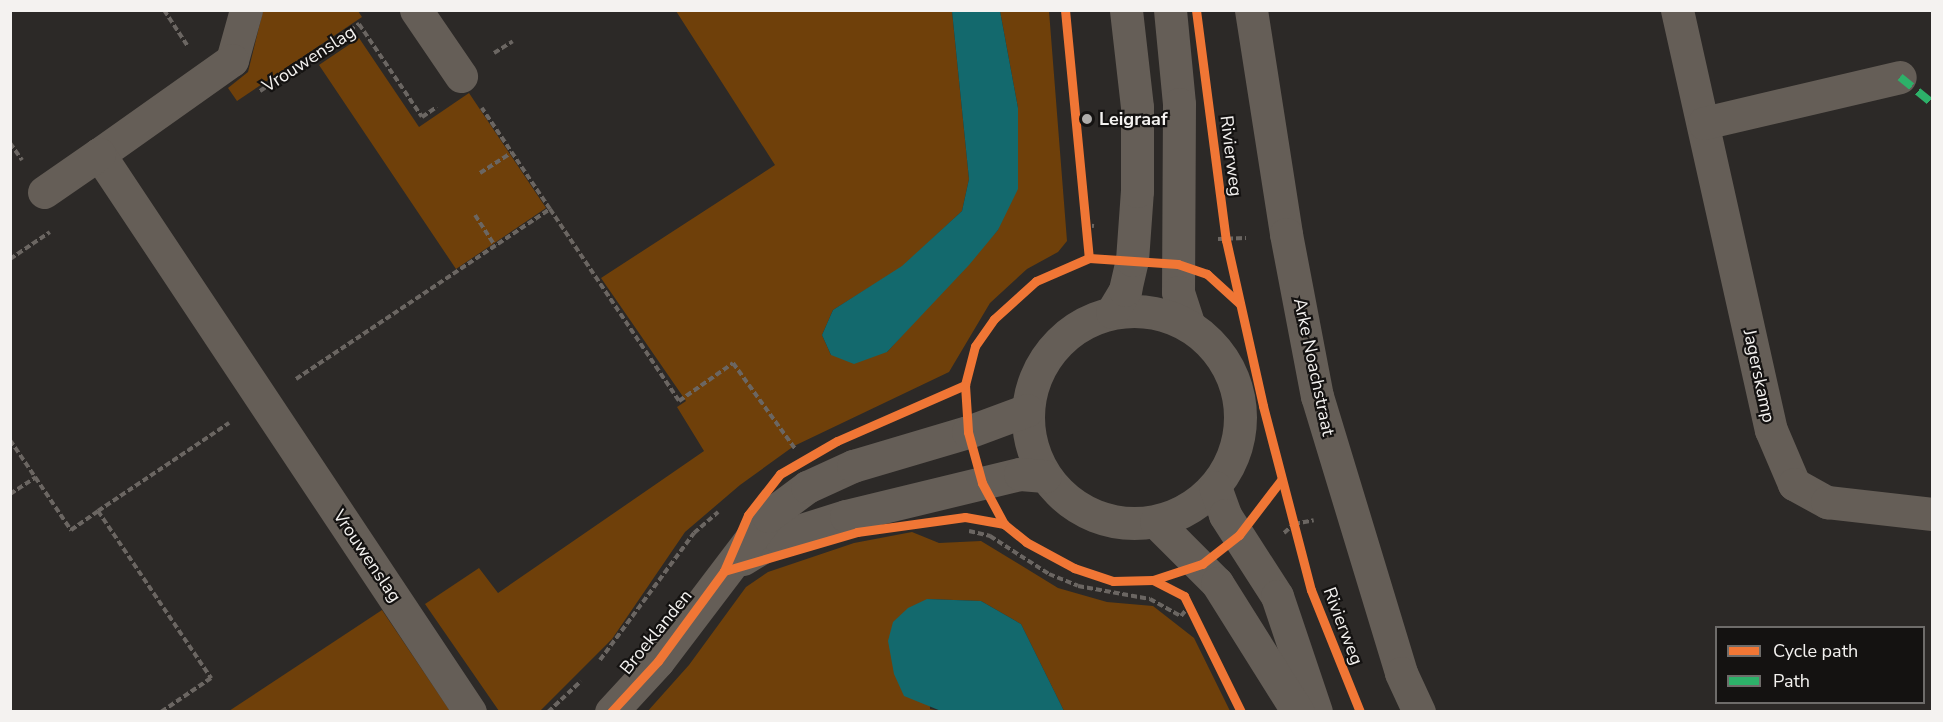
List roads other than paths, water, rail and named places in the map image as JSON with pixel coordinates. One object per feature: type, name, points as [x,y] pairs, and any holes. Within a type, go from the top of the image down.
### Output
[{"type":"street","points":[[44,192],[232,60],[246,10]]},
{"type":"street","points":[[416,10],[464,81]]},
{"type":"street","points":[[1113,312],[1125,290],[1132,260],[1138,162],[1137,107],[1126,10]]},
{"type":"street","points":[[1170,10],[1179,104],[1178,292],[1189,325]]},
{"type":"street","name":"Arke Noachstraat","points":[[1251,10],[1286,234],[1317,396],[1401,673],[1419,711]]},
{"type":"street","name":"Jagerskamp","points":[[1677,10],[1771,430],[1794,484],[1827,502],[1932,514]]},
{"type":"street","points":[[1704,123],[1900,77]]},
{"type":"street","name":"Vrouwenslag","points":[[99,154],[470,711]]},
{"type":"street","points":[[1145,310],[1189,325],[1216,347],[1239,393],[1241,418],[1234,454],[1215,487],[1189,509],[1156,522],[1111,521],[1073,504],[1045,477],[1032,447],[1027,410],[1032,388],[1052,348],[1094,318],[1113,312],[1145,310]]},
{"type":"street","name":"Broeklanden","points":[[611,711],[658,661],[724,571],[768,516],[807,488],[853,466],[968,432],[1027,410]]},
{"type":"street","name":"Broeklanden","points":[[724,571],[779,537],[846,516],[1020,474],[1045,477]]},
{"type":"street","points":[[1215,487],[1225,515],[1277,596],[1316,711]]},
{"type":"street","points":[[1156,522],[1217,583],[1298,711]]},
{"type":"water","points":[[952,11],[1000,11],[1018,108],[1018,189],[998,230],[969,265],[887,352],[854,364],[831,355],[822,335],[833,310],[902,266],[962,211],[969,179]]},
{"type":"water","points":[[927,599],[981,601],[1021,624],[1064,711],[941,711],[904,696],[894,674],[888,641],[893,622],[908,608]]},
{"type":"place","name":"Leigraaf","points":[[1087,119]]}]
